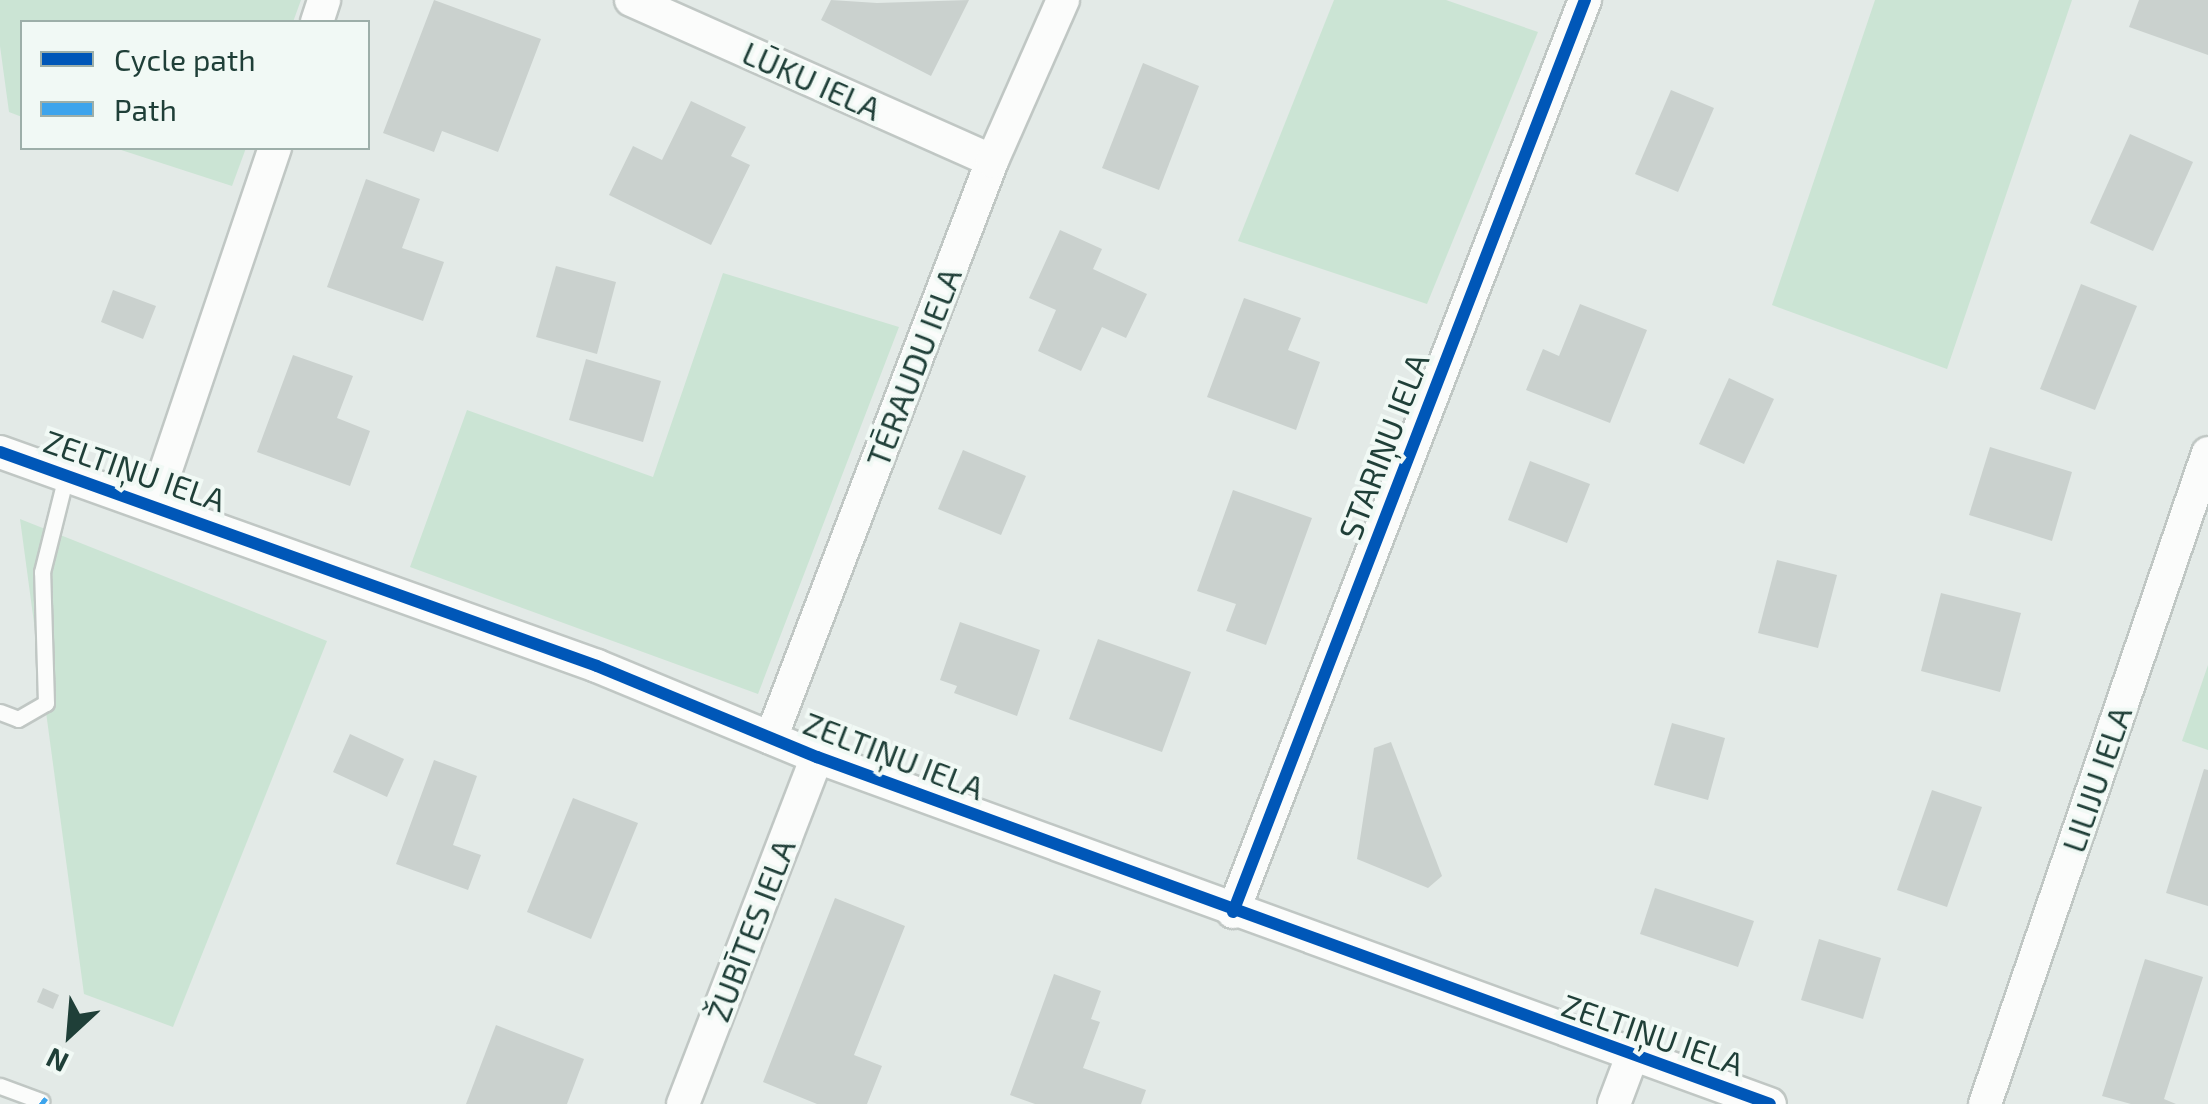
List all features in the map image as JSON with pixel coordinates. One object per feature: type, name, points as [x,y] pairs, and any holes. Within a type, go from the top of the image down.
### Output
[{"type":"street","name":"LŪKU IELA","points":[[632,0],[992,161]]},
{"type":"street","name":"TĒRAUDU IELA","points":[[771,738],[992,161],[1062,0]]},
{"type":"street","name":"STARIŅU IELA","points":[[1233,912],[1585,0]]},
{"type":"street","points":[[154,505],[274,150]]},
{"type":"street","name":"ZELTIŅU IELA","points":[[0,452],[596,666],[817,757],[1233,912],[1770,1104]]},
{"type":"street","name":"LILIJU IELA","points":[[1984,1104],[2208,453]]},
{"type":"street","name":"ŽUBĪTES IELA","points":[[683,1104],[817,757]]},
{"type":"street","points":[[1614,1104],[1632,1056]]},
{"type":"lane","points":[[0,712],[18,719],[46,703],[42,572],[66,476]]},
{"type":"lane","points":[[0,1086],[41,1100]]},
{"type":"green space","points":[[0,0],[301,0],[294,20],[20,20],[20,116],[9,112],[0,46]]},
{"type":"green space","points":[[1334,0],[1446,0],[1538,32],[1427,304],[1238,241]]},
{"type":"green space","points":[[1875,0],[2072,0],[1947,369],[1772,305]]},
{"type":"green space","points":[[121,150],[245,150],[232,186]]},
{"type":"green space","points":[[723,273],[899,327],[758,694],[410,567],[467,410],[653,477]]},
{"type":"green space","points":[[20,519],[327,641],[173,1027],[84,994]]},
{"type":"green space","points":[[2208,665],[2208,750],[2182,741]]},
{"type":"building","points":[[434,0],[541,39],[498,152],[442,131],[434,152],[383,133]]},
{"type":"building","points":[[831,0],[969,0],[931,76],[821,20]]},
{"type":"building","points":[[2139,0],[2208,0],[2208,55],[2129,27]]},
{"type":"building","points":[[1143,63],[1199,86],[1159,190],[1102,168]]},
{"type":"building","points":[[1671,90],[1714,108],[1678,192],[1635,174]]},
{"type":"building","points":[[691,101],[746,127],[731,156],[750,165],[711,245],[609,195],[633,146],[662,160]]},
{"type":"building","points":[[2130,134],[2193,162],[2153,251],[2090,223]]},
{"type":"building","points":[[366,179],[420,199],[402,248],[444,262],[423,321],[327,287]]},
{"type":"building","points":[[1060,230],[1102,249],[1093,269],[1147,294],[1126,338],[1102,327],[1081,371],[1038,351],[1056,310],[1029,298]]},
{"type":"building","points":[[556,266],[616,282],[597,354],[536,337]]},
{"type":"building","points":[[2081,284],[2137,306],[2095,410],[2040,389]]},
{"type":"building","points":[[113,290],[156,306],[143,339],[101,322]]},
{"type":"building","points":[[1244,298],[1301,318],[1288,350],[1320,362],[1296,430],[1207,397]]},
{"type":"building","points":[[1580,304],[1647,330],[1610,423],[1526,390],[1543,349],[1559,356]]},
{"type":"building","points":[[293,355],[353,376],[337,418],[370,431],[350,486],[257,452]]},
{"type":"building","points":[[586,359],[661,381],[643,442],[569,420]]},
{"type":"building","points":[[1729,378],[1774,399],[1744,464],[1699,444]]},
{"type":"building","points":[[1990,447],[2072,472],[2052,541],[1969,515]]},
{"type":"building","points":[[963,450],[1026,476],[1001,535],[938,509]]},
{"type":"building","points":[[1530,461],[1590,484],[1567,543],[1508,520]]},
{"type":"building","points":[[1233,490],[1312,518],[1266,645],[1226,631],[1236,604],[1197,591]]},
{"type":"building","points":[[1777,560],[1837,575],[1818,648],[1758,633]]},
{"type":"building","points":[[1941,593],[2021,613],[2000,692],[1921,671]]},
{"type":"building","points":[[960,622],[1040,650],[1017,716],[954,693],[957,686],[940,680]]},
{"type":"building","points":[[1098,639],[1191,672],[1162,752],[1069,719]]},
{"type":"building","points":[[1672,723],[1725,738],[1708,800],[1654,785]]},
{"type":"building","points":[[350,734],[404,759],[387,797],[333,772]]},
{"type":"building","points":[[1391,742],[1442,876],[1428,888],[1357,859],[1374,748]]},
{"type":"building","points":[[434,760],[477,776],[453,845],[481,855],[468,890],[396,864]]},
{"type":"building","points":[[2204,769],[2208,770],[2208,906],[2166,893]]},
{"type":"building","points":[[1932,790],[1982,807],[1947,907],[1897,890]]},
{"type":"building","points":[[573,798],[638,823],[591,939],[527,912]]},
{"type":"building","points":[[1655,888],[1754,921],[1738,967],[1640,934]]},
{"type":"building","points":[[835,898],[905,926],[854,1055],[882,1066],[867,1104],[817,1104],[763,1082]]},
{"type":"building","points":[[1819,939],[1881,958],[1863,1019],[1801,1000]]},
{"type":"building","points":[[2145,959],[2203,977],[2164,1099],[2176,1104],[2131,1104],[2102,1096]]},
{"type":"building","points":[[1054,974],[1101,991],[1091,1019],[1100,1022],[1083,1068],[1146,1090],[1141,1104],[1035,1104],[1010,1095]]},
{"type":"building","points":[[43,988],[59,995],[53,1009],[37,1002]]},
{"type":"building","points":[[496,1025],[584,1059],[567,1104],[466,1104]]},
{"type":"marked path","points":[[41,1101],[45,1104]]},
{"type":"cycle path","points":[[1233,912],[1585,0]]},
{"type":"cycle path","points":[[0,452],[597,666],[817,757],[1770,1104]]}]
